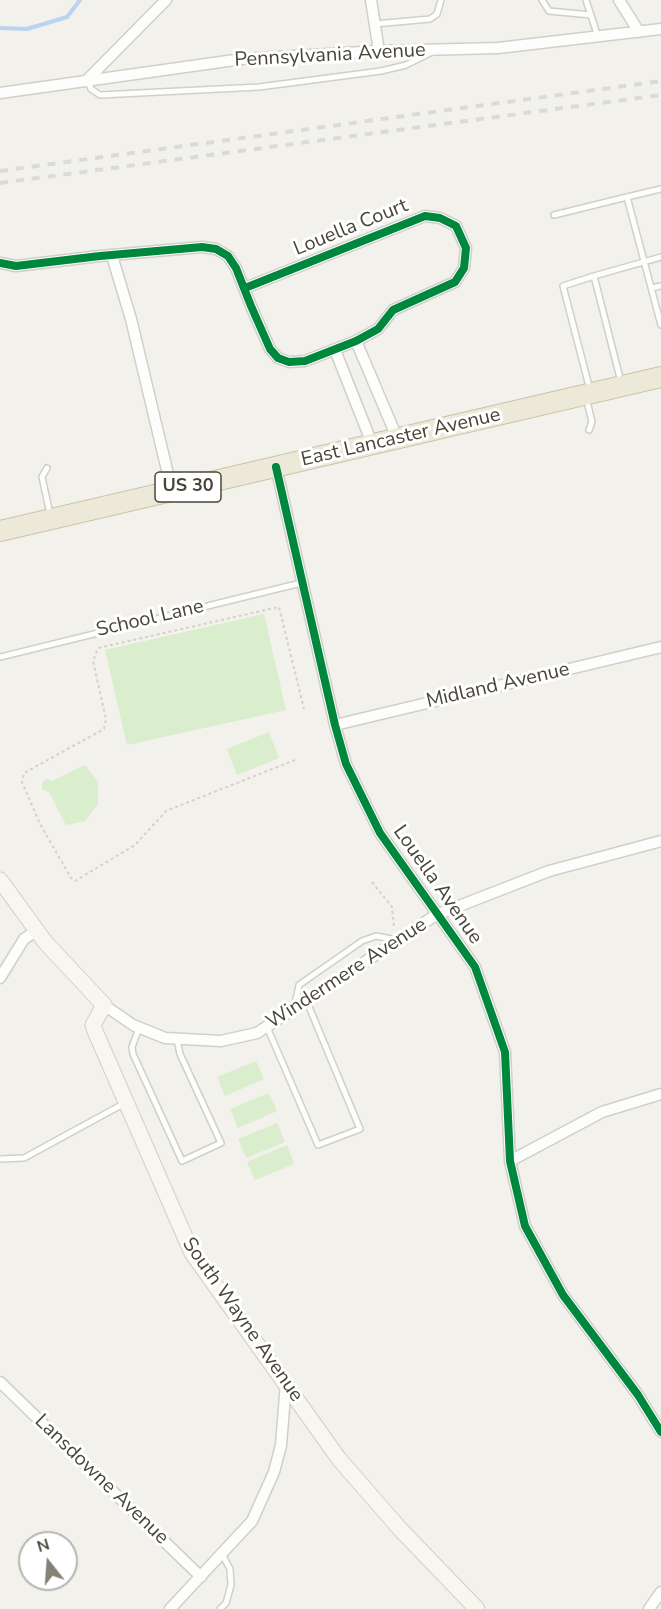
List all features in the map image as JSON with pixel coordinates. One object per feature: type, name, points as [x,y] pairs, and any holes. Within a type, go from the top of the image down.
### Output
[{"type":"highway","name":"East Lancaster Avenue","points":[[0,531],[373,446],[661,377]]},
{"type":"main road","points":[[0,880],[36,931],[104,1005]]},
{"type":"main road","name":"South Wayne Avenue","points":[[104,1005],[93,1025],[94,1031],[192,1253],[339,1459],[400,1529],[477,1609]]},
{"type":"street","points":[[88,80],[166,0]]},
{"type":"street","points":[[371,0],[379,51]]},
{"type":"street","points":[[619,0],[639,32]]},
{"type":"street","name":"Pennsylvania Avenue","points":[[0,93],[242,59],[379,51],[498,48],[661,29]]},
{"type":"street","name":"Louella Court","points":[[0,263],[16,266],[202,247],[216,249],[234,263],[270,349],[278,358],[295,362],[335,350],[378,329],[393,310],[458,278],[464,268],[466,254],[462,236],[456,226],[436,216],[416,218],[245,288]]},
{"type":"street","points":[[112,256],[131,319],[172,491]]},
{"type":"street","points":[[356,341],[398,440]]},
{"type":"street","points":[[335,350],[373,446]]},
{"type":"street","name":"Louella Avenue","points":[[276,467],[334,725],[346,764],[380,833],[475,967],[504,1052],[510,1161],[525,1226],[562,1295],[638,1395],[661,1432]]},
{"type":"street","name":"Midland Avenue","points":[[334,725],[661,647]]},
{"type":"street","name":"Windermere Avenue","points":[[104,1005],[119,1018],[139,1028],[177,1040],[221,1041],[256,1033],[307,1002],[436,915],[549,871],[661,841]]},
{"type":"street","points":[[0,978],[24,939],[36,931]]},
{"type":"street","points":[[510,1161],[602,1112],[661,1094]]},
{"type":"street","name":"Lansdowne Avenue","points":[[0,1382],[201,1577]]},
{"type":"street","points":[[170,1609],[252,1521],[274,1472],[281,1445],[285,1383]]},
{"type":"street","points":[[649,1609],[661,1592]]},
{"type":"lane","points":[[375,24],[430,19],[437,14],[441,0]]},
{"type":"lane","points":[[542,0],[549,10],[591,15]]},
{"type":"lane","points":[[586,0],[598,37]]},
{"type":"lane","points":[[88,80],[92,89],[100,95],[259,87],[381,71],[419,60],[436,50]]},
{"type":"lane","points":[[554,215],[661,189]]},
{"type":"lane","points":[[627,197],[661,325]]},
{"type":"lane","points":[[589,430],[592,422],[588,395],[563,286],[661,256]]},
{"type":"lane","points":[[594,276],[622,387]]},
{"type":"lane","points":[[651,288],[661,286]]},
{"type":"lane","points":[[47,468],[42,477],[51,519]]},
{"type":"lane","name":"School Lane","points":[[0,657],[302,583]]},
{"type":"lane","points":[[294,1010],[299,985],[362,941],[376,936],[399,940]]},
{"type":"lane","points":[[267,1027],[318,1145],[360,1129],[307,1002]]},
{"type":"lane","points":[[139,1028],[132,1047],[133,1054],[182,1161],[221,1143],[180,1054],[177,1040]]},
{"type":"lane","points":[[0,1159],[24,1158],[125,1102]]},
{"type":"lane","points":[[220,1609],[226,1603],[231,1585],[230,1569],[222,1554]]},
{"type":"path","points":[[295,759],[166,811],[135,845],[75,881],[71,878],[40,824],[22,782],[24,772],[104,729],[106,719],[93,661],[98,648],[279,606],[304,709]]},
{"type":"path","points":[[15,784],[22,782]]},
{"type":"path","points":[[372,882],[392,907],[394,927]]},
{"type":"green space","points":[[264,614],[286,710],[127,745],[105,650]]},
{"type":"green space","points":[[269,732],[279,758],[237,775],[227,749]]},
{"type":"green space","points":[[85,765],[98,782],[98,804],[85,821],[66,825],[49,792],[42,789],[42,783],[46,779],[52,781]]},
{"type":"green space","points":[[256,1061],[264,1079],[225,1096],[217,1077]]},
{"type":"green space","points":[[269,1093],[277,1111],[238,1128],[230,1109]]},
{"type":"green space","points":[[277,1123],[285,1142],[246,1158],[238,1139]]},
{"type":"green space","points":[[287,1145],[294,1164],[255,1180],[247,1162]]},
{"type":"waterway","points":[[0,28],[27,29],[67,17],[80,0]]},
{"type":"railway","points":[[0,171],[661,81]]},
{"type":"railway","points":[[0,183],[661,95]]},
{"type":"cycle path","points":[[0,263],[16,266],[202,247],[216,249],[228,256],[236,268],[270,349],[278,358],[289,362],[305,361],[356,341],[378,329],[393,310],[455,282],[464,268],[466,248],[456,226],[440,218],[425,216],[245,288]]},
{"type":"cycle path","points":[[276,467],[346,764],[380,833],[475,967],[505,1052],[510,1161],[525,1226],[563,1295],[638,1395],[661,1432]]}]
